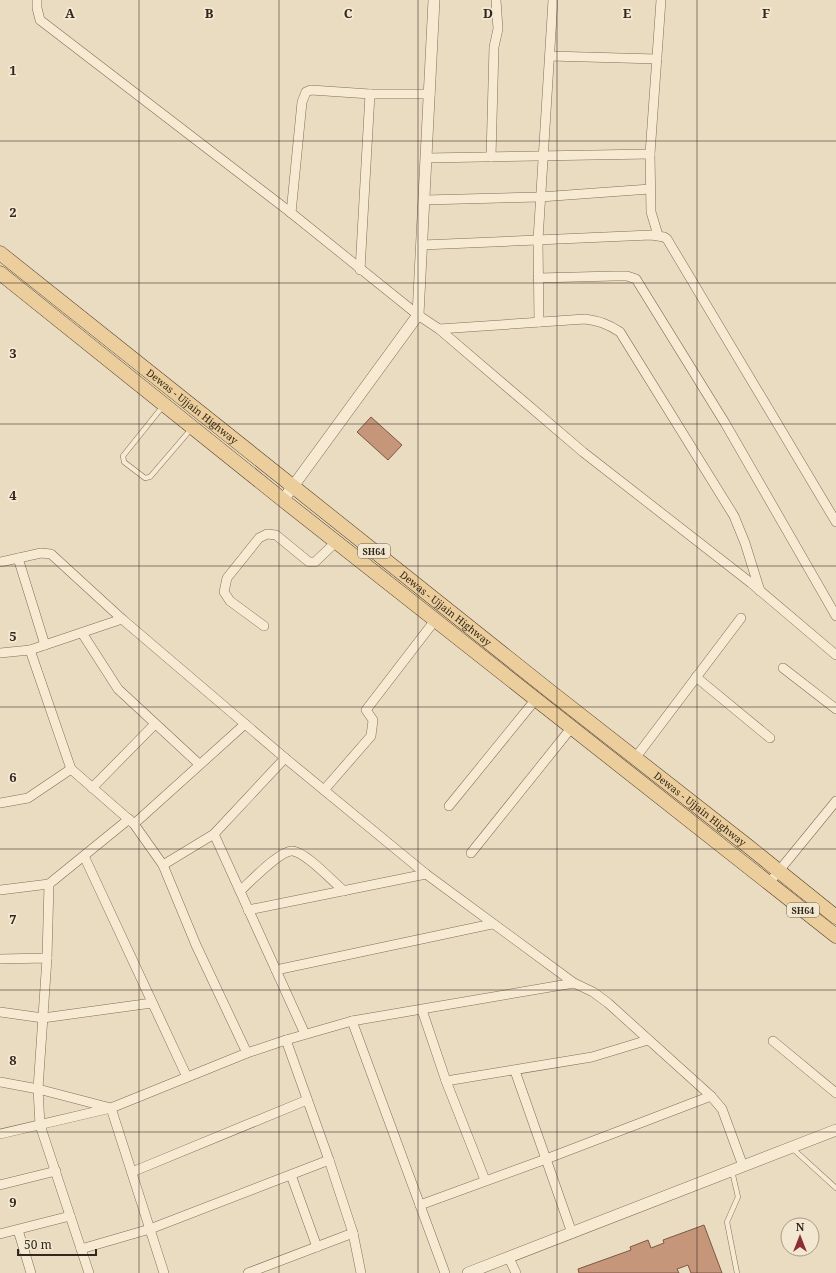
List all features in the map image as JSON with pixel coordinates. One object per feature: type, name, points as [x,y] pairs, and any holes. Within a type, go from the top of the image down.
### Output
[{"type":"main road","name":"Dewas - Ujjain Highway","points":[[0,253],[551,692],[779,870],[836,918]]},
{"type":"main road","name":"Dewas - Ujjain Highway","points":[[0,272],[284,500],[836,936]]},
{"type":"street","points":[[37,0],[40,20],[291,213],[360,270],[418,315],[439,329],[583,452],[760,591],[836,655]]},
{"type":"street","points":[[284,500],[292,486],[418,315],[434,0]]},
{"type":"street","points":[[490,157],[494,47],[498,28],[496,0]]},
{"type":"street","points":[[539,322],[538,240],[553,0]]},
{"type":"street","points":[[658,235],[652,212],[650,189],[650,154],[661,0]]},
{"type":"street","points":[[550,56],[657,59]]},
{"type":"street","points":[[291,213],[302,102],[306,92],[311,90],[370,94],[430,94]]},
{"type":"street","points":[[360,270],[370,94]]},
{"type":"street","points":[[427,158],[650,154]]},
{"type":"street","points":[[425,200],[540,197],[650,189]]},
{"type":"street","points":[[422,245],[658,235],[664,237],[670,243],[836,522]]},
{"type":"street","points":[[538,278],[614,276],[636,278],[725,423],[836,616]]},
{"type":"street","points":[[439,329],[585,319],[611,325],[620,332],[734,516],[745,543],[760,591]]},
{"type":"street","points":[[264,626],[230,602],[224,592],[227,578],[259,538],[267,534],[276,535],[309,562],[315,562],[337,541]]},
{"type":"street","points":[[0,562],[40,553],[51,554],[122,619],[245,724],[426,874],[574,983],[593,992],[608,1003],[711,1096],[722,1109],[743,1166]]},
{"type":"street","points":[[18,558],[45,645]]},
{"type":"street","points":[[636,757],[741,618]]},
{"type":"street","points":[[0,653],[30,650],[122,619]]},
{"type":"street","points":[[324,790],[371,736],[373,720],[366,710],[436,619]]},
{"type":"street","points":[[82,633],[118,689],[199,764]]},
{"type":"street","points":[[30,650],[71,769],[131,821],[163,865],[196,945],[247,1053]]},
{"type":"street","points":[[783,668],[836,709]]},
{"type":"street","points":[[696,677],[770,738]]},
{"type":"street","points":[[449,806],[536,699]]},
{"type":"street","points":[[92,788],[155,724]]},
{"type":"street","points":[[0,890],[49,884],[131,821],[245,724]]},
{"type":"street","points":[[471,853],[572,727]]},
{"type":"street","points":[[163,865],[214,834],[285,758]]},
{"type":"street","points":[[0,803],[28,798],[71,769]]},
{"type":"street","points":[[769,883],[836,801]]},
{"type":"street","points":[[214,834],[305,1034]]},
{"type":"street","points":[[240,891],[282,853],[292,850],[302,854],[344,891]]},
{"type":"street","points":[[84,856],[187,1077]]},
{"type":"street","points":[[248,910],[426,874]]},
{"type":"street","points":[[49,884],[47,958],[38,1089],[40,1125],[89,1273]]},
{"type":"street","points":[[276,970],[492,924]]},
{"type":"street","points":[[0,959],[47,958]]},
{"type":"street","points":[[0,1134],[111,1108],[247,1053],[305,1034],[352,1022],[574,983]]},
{"type":"street","points":[[0,1012],[43,1018],[152,1003]]},
{"type":"street","points":[[422,1010],[446,1081],[485,1180]]},
{"type":"street","points":[[352,1022],[445,1273]]},
{"type":"street","points":[[286,1040],[329,1160],[353,1233],[361,1273]]},
{"type":"street","points":[[446,1081],[515,1071],[592,1056],[648,1040]]},
{"type":"street","points":[[773,1041],[836,1093]]},
{"type":"street","points":[[515,1071],[572,1233]]},
{"type":"street","points":[[0,1082],[38,1089],[111,1108]]},
{"type":"street","points":[[420,1205],[711,1096]]},
{"type":"street","points":[[132,1172],[307,1100]]},
{"type":"street","points":[[111,1108],[164,1273]]},
{"type":"street","points":[[468,1273],[836,1130]]},
{"type":"street","points":[[81,1249],[150,1229],[329,1160]]},
{"type":"street","points":[[0,1185],[56,1171]]},
{"type":"street","points":[[291,1175],[317,1247]]},
{"type":"street","points":[[0,1234],[70,1216]]},
{"type":"street","points":[[18,1230],[31,1273]]},
{"type":"street","points":[[248,1273],[353,1233]]},
{"type":"street","points":[[509,1258],[516,1273]]},
{"type":"lane","points":[[164,404],[123,456],[124,462],[145,478],[150,477],[193,427]]},
{"type":"lane","points":[[791,1147],[836,1188]]},
{"type":"lane","points":[[732,1171],[738,1197],[727,1222],[737,1273]]},
{"type":"building","points":[[371,417],[402,445],[388,460],[357,432]]},
{"type":"building","points":[[704,1225],[722,1273],[691,1273],[688,1265],[677,1269],[679,1273],[579,1273],[578,1269],[631,1250],[630,1247],[648,1240],[651,1248],[664,1243],[663,1240]]}]
